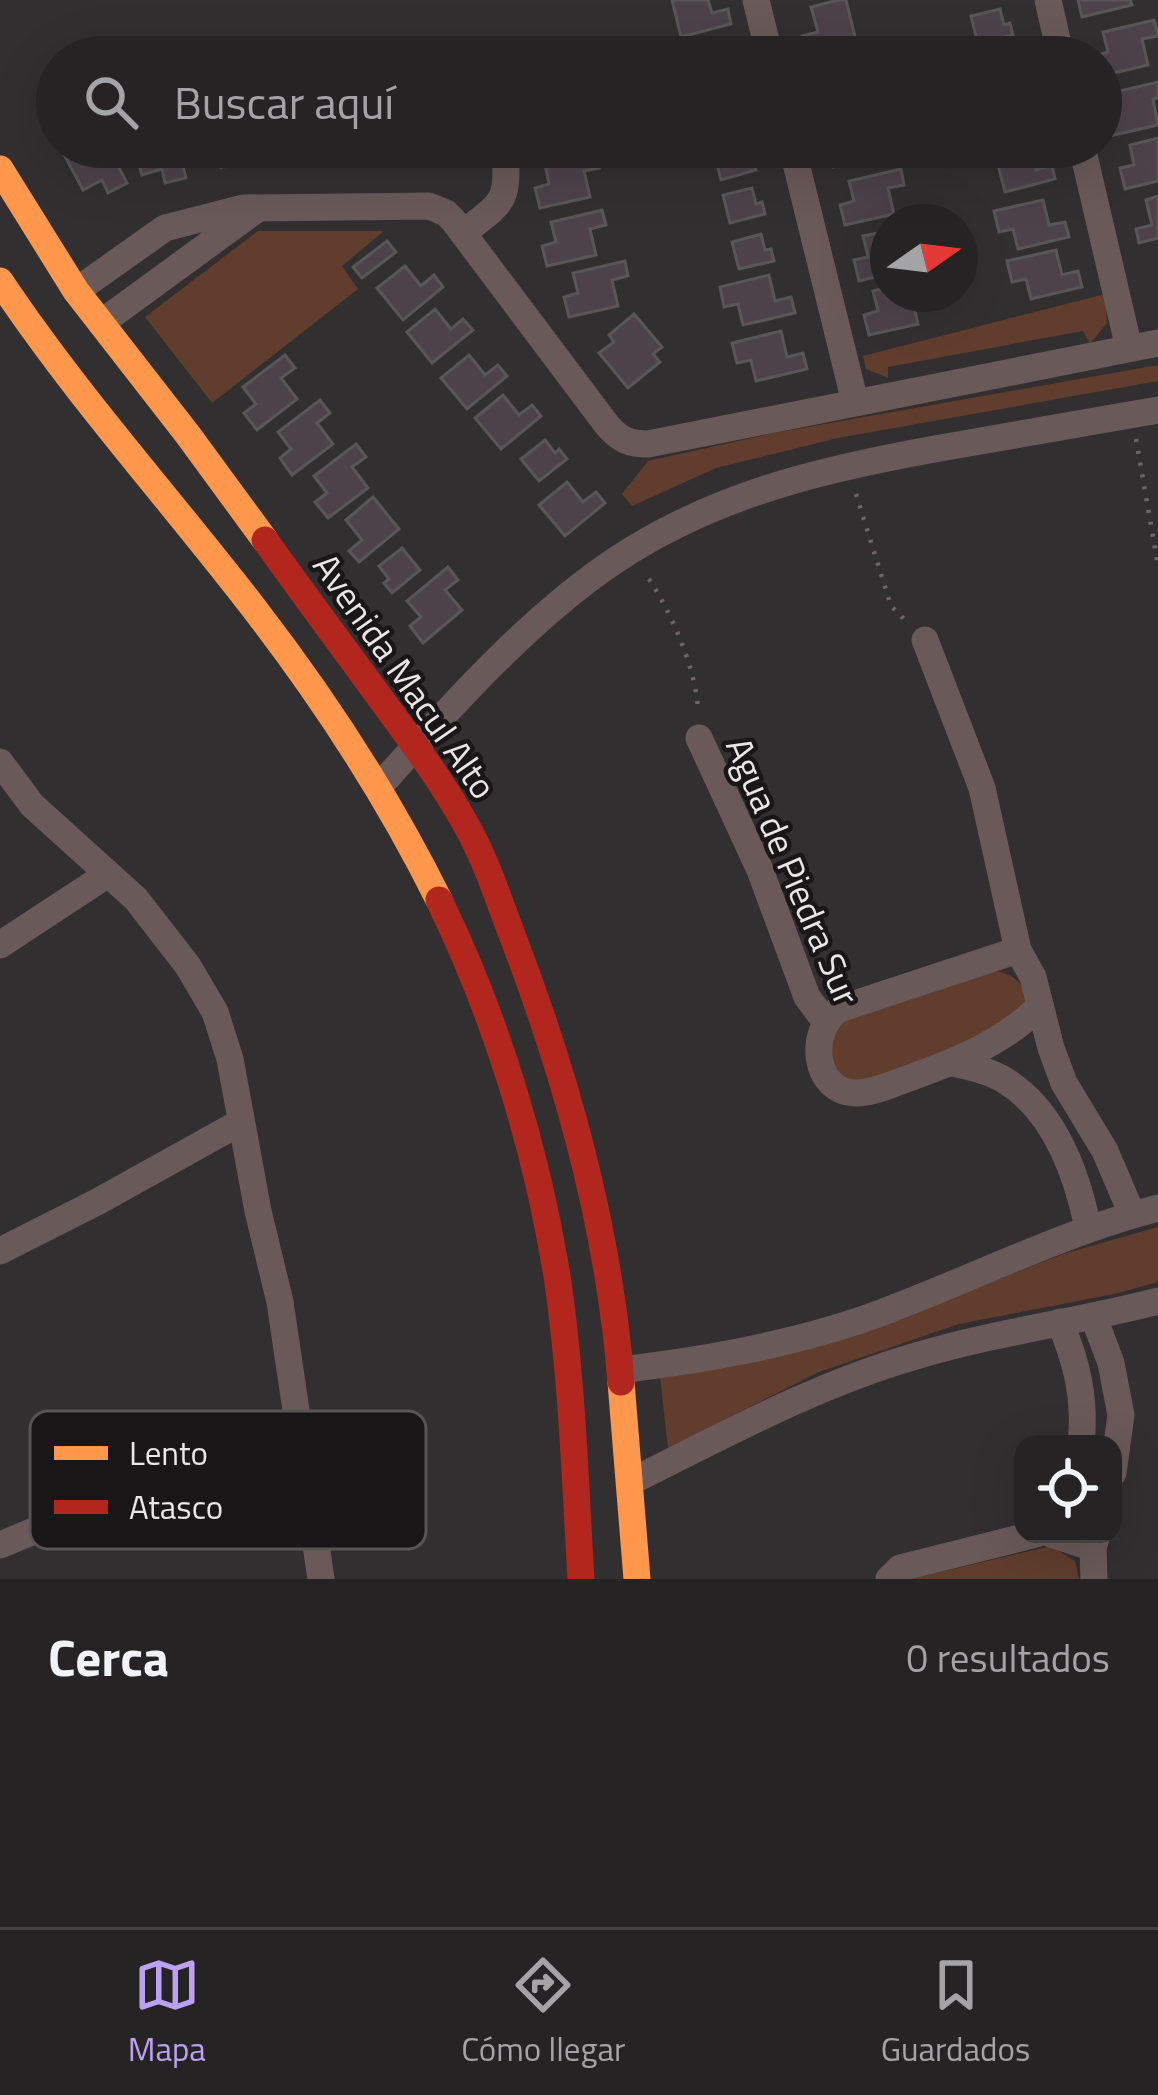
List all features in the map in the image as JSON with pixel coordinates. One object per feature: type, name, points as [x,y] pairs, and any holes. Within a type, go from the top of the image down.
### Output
[{"type":"street","points":[[756,0],[765,36]]},
{"type":"street","points":[[1048,0],[1056,36]]},
{"type":"street","points":[[463,233],[503,200],[507,168]]},
{"type":"street","points":[[797,168],[855,402]]},
{"type":"street","points":[[1087,168],[1129,347]]},
{"type":"street","name":"Avenida Macul Alto","points":[[0,170],[76,291],[188,435],[415,746],[466,824],[518,945],[560,1070],[592,1198],[620,1370],[637,1579]]},
{"type":"street","points":[[76,291],[153,235],[179,222],[226,210],[429,206],[446,213],[463,233],[607,425],[621,440],[648,444],[1158,343]]},
{"type":"street","points":[[101,323],[257,209]]},
{"type":"street","points":[[153,235],[168,244],[175,269]]},
{"type":"street","points":[[0,281],[298,668],[379,788],[424,870],[478,989],[514,1094],[542,1201],[566,1345],[580,1579]]},
{"type":"street","points":[[379,788],[517,642],[586,581],[649,540],[718,505],[856,464],[1158,410]]},
{"type":"street","points":[[620,1370],[712,1358],[815,1334],[1088,1228],[1145,1211],[1064,1083],[1033,977],[1018,950],[982,788],[925,640]]},
{"type":"street","name":"Agua de Piedra Sur","points":[[699,738],[760,870],[800,982],[825,1021],[819,1043],[821,1067],[832,1084],[864,1093],[952,1063]]},
{"type":"street","points":[[0,762],[32,805],[136,899],[188,966],[215,1012],[230,1059],[280,1302],[296,1411]]},
{"type":"street","points":[[0,945],[108,874]]},
{"type":"street","points":[[825,1021],[851,1004],[1018,950]]},
{"type":"street","points":[[952,1063],[1006,1034],[1040,1006]]},
{"type":"street","points":[[952,1063],[1007,1082],[1040,1112],[1078,1186],[1088,1228]]},
{"type":"street","points":[[0,1251],[242,1122]]},
{"type":"street","points":[[542,1201],[548,1192],[566,1184],[577,1185],[592,1198]]},
{"type":"street","points":[[575,1476],[595,1494],[614,1493],[800,1398],[858,1374],[917,1355],[1158,1300]]},
{"type":"street","points":[[1094,1318],[1112,1363],[1121,1414],[1118,1435]]},
{"type":"street","points":[[1060,1322],[1078,1368],[1081,1435]]},
{"type":"street","points":[[0,1545],[30,1533]]},
{"type":"street","points":[[895,1573],[1014,1540]]},
{"type":"street","points":[[1094,1579],[1095,1543]]},
{"type":"street","points":[[317,1549],[321,1579]]},
{"type":"path","points":[[1136,439],[1158,566]]},
{"type":"path","points":[[854,489],[891,606],[925,640]]},
{"type":"path","points":[[649,579],[662,598],[697,686],[699,738]]},
{"type":"shaded area","points":[[258,231],[384,231],[342,266],[358,289],[212,403],[145,317]]},
{"type":"shaded area","points":[[1105,294],[1107,323],[1090,344],[1083,331],[888,367],[888,378],[866,369],[863,356]]},
{"type":"shaded area","points":[[1158,365],[1158,381],[838,438],[716,468],[632,506],[622,494],[648,461],[774,433]]},
{"type":"shaded area","points":[[993,971],[1019,983],[1026,998],[1022,1010],[969,1042],[872,1079],[855,1081],[835,1067],[832,1038],[841,1022]]},
{"type":"shaded area","points":[[1158,1227],[1158,1282],[959,1324],[819,1372],[668,1448],[660,1377],[989,1283],[1063,1254]]},
{"type":"shaded area","points":[[1051,1546],[1075,1561],[1079,1579],[911,1579]]},
{"type":"building","points":[[672,0],[708,0],[712,13],[728,9],[731,24],[681,36]]},
{"type":"building","points":[[846,0],[855,36],[802,36],[818,32],[811,7]]},
{"type":"building","points":[[1078,0],[1130,0],[1132,5],[1082,17]]},
{"type":"building","points":[[1000,9],[1013,35],[976,36],[971,16]]},
{"type":"building","points":[[1154,20],[1158,36],[1142,39],[1148,65],[1122,71],[1122,36],[1104,36],[1103,32]]},
{"type":"building","points":[[1158,82],[1158,98],[1153,99],[1158,125],[1122,133],[1122,90]]},
{"type":"building","points":[[1158,138],[1158,181],[1125,189],[1120,168],[1134,165],[1130,145]]},
{"type":"building","points":[[71,168],[119,168],[127,183],[108,193],[102,180],[83,190]]},
{"type":"building","points":[[140,168],[183,168],[186,178],[165,183],[162,169],[142,175]]},
{"type":"building","points":[[546,168],[599,168],[584,171],[590,197],[540,208],[535,188],[549,184]]},
{"type":"building","points":[[718,168],[755,168],[756,170],[721,180]]},
{"type":"building","points":[[999,168],[1053,168],[1055,179],[1005,192]]},
{"type":"building","points":[[901,169],[904,185],[888,188],[892,204],[870,204],[870,219],[845,225],[840,205],[854,201],[849,181]]},
{"type":"building","points":[[752,188],[765,214],[730,223],[723,195]]},
{"type":"building","points":[[1158,196],[1158,238],[1139,243],[1136,229],[1152,225],[1146,200]]},
{"type":"building","points":[[1043,200],[1049,225],[1065,222],[1069,237],[1018,249],[1013,229],[999,232],[994,211]]},
{"type":"building","points":[[602,210],[606,225],[590,229],[596,255],[547,266],[542,246],[556,242],[551,222]]},
{"type":"building","points":[[761,234],[774,261],[739,269],[732,242]]},
{"type":"building","points":[[870,235],[870,278],[859,281],[854,260],[868,257],[863,236]]},
{"type":"building","points":[[387,241],[396,252],[362,278],[353,267]]},
{"type":"building","points":[[1056,250],[1062,275],[1078,271],[1082,287],[1031,299],[1026,279],[1012,282],[1007,261]]},
{"type":"building","points":[[625,261],[628,276],[612,280],[618,306],[569,317],[564,297],[578,293],[573,273]]},
{"type":"building","points":[[405,266],[421,286],[434,275],[443,287],[403,320],[377,288]]},
{"type":"building","points":[[769,275],[775,301],[791,297],[795,313],[743,325],[738,304],[724,307],[720,287]]},
{"type":"building","points":[[435,309],[451,329],[463,319],[473,330],[432,363],[407,332]]},
{"type":"building","points":[[915,312],[918,324],[869,335],[864,315]]},
{"type":"building","points":[[634,314],[662,347],[653,354],[660,362],[628,388],[599,353],[614,342],[609,335]]},
{"type":"building","points":[[781,331],[787,357],[803,353],[807,369],[756,381],[751,360],[737,363],[732,343]]},
{"type":"building","points":[[285,355],[295,368],[281,378],[297,399],[257,430],[244,413],[256,404],[243,387]]},
{"type":"building","points":[[469,355],[485,375],[498,365],[507,376],[467,409],[441,378]]},
{"type":"building","points":[[503,395],[519,415],[532,405],[541,416],[501,449],[475,418]]},
{"type":"building","points":[[320,400],[330,413],[317,423],[333,444],[292,475],[280,458],[291,449],[278,432]]},
{"type":"building","points":[[545,440],[567,459],[539,481],[521,459]]},
{"type":"building","points":[[356,444],[366,457],[352,467],[368,488],[328,518],[315,502],[327,493],[314,476]]},
{"type":"building","points":[[567,482],[583,502],[596,492],[605,503],[565,536],[539,505]]},
{"type":"building","points":[[373,497],[399,529],[359,562],[349,551],[362,540],[346,520]]},
{"type":"building","points":[[402,548],[420,570],[392,593],[379,566]]},
{"type":"building","points":[[448,567],[458,580],[445,590],[462,610],[423,643],[410,626],[421,617],[407,601]]},
{"type":"traffic: slow","points":[[0,169],[76,291],[265,540]]},
{"type":"traffic: slow","points":[[0,281],[60,365],[305,677],[376,785],[439,900]]},
{"type":"traffic: slow","points":[[621,1382],[637,1579]]},
{"type":"traffic: jam","points":[[265,540],[434,774],[486,866],[534,993],[583,1157],[607,1269],[621,1382]]},
{"type":"traffic: jam","points":[[439,900],[496,1036],[548,1228],[566,1351],[581,1579]]}]
